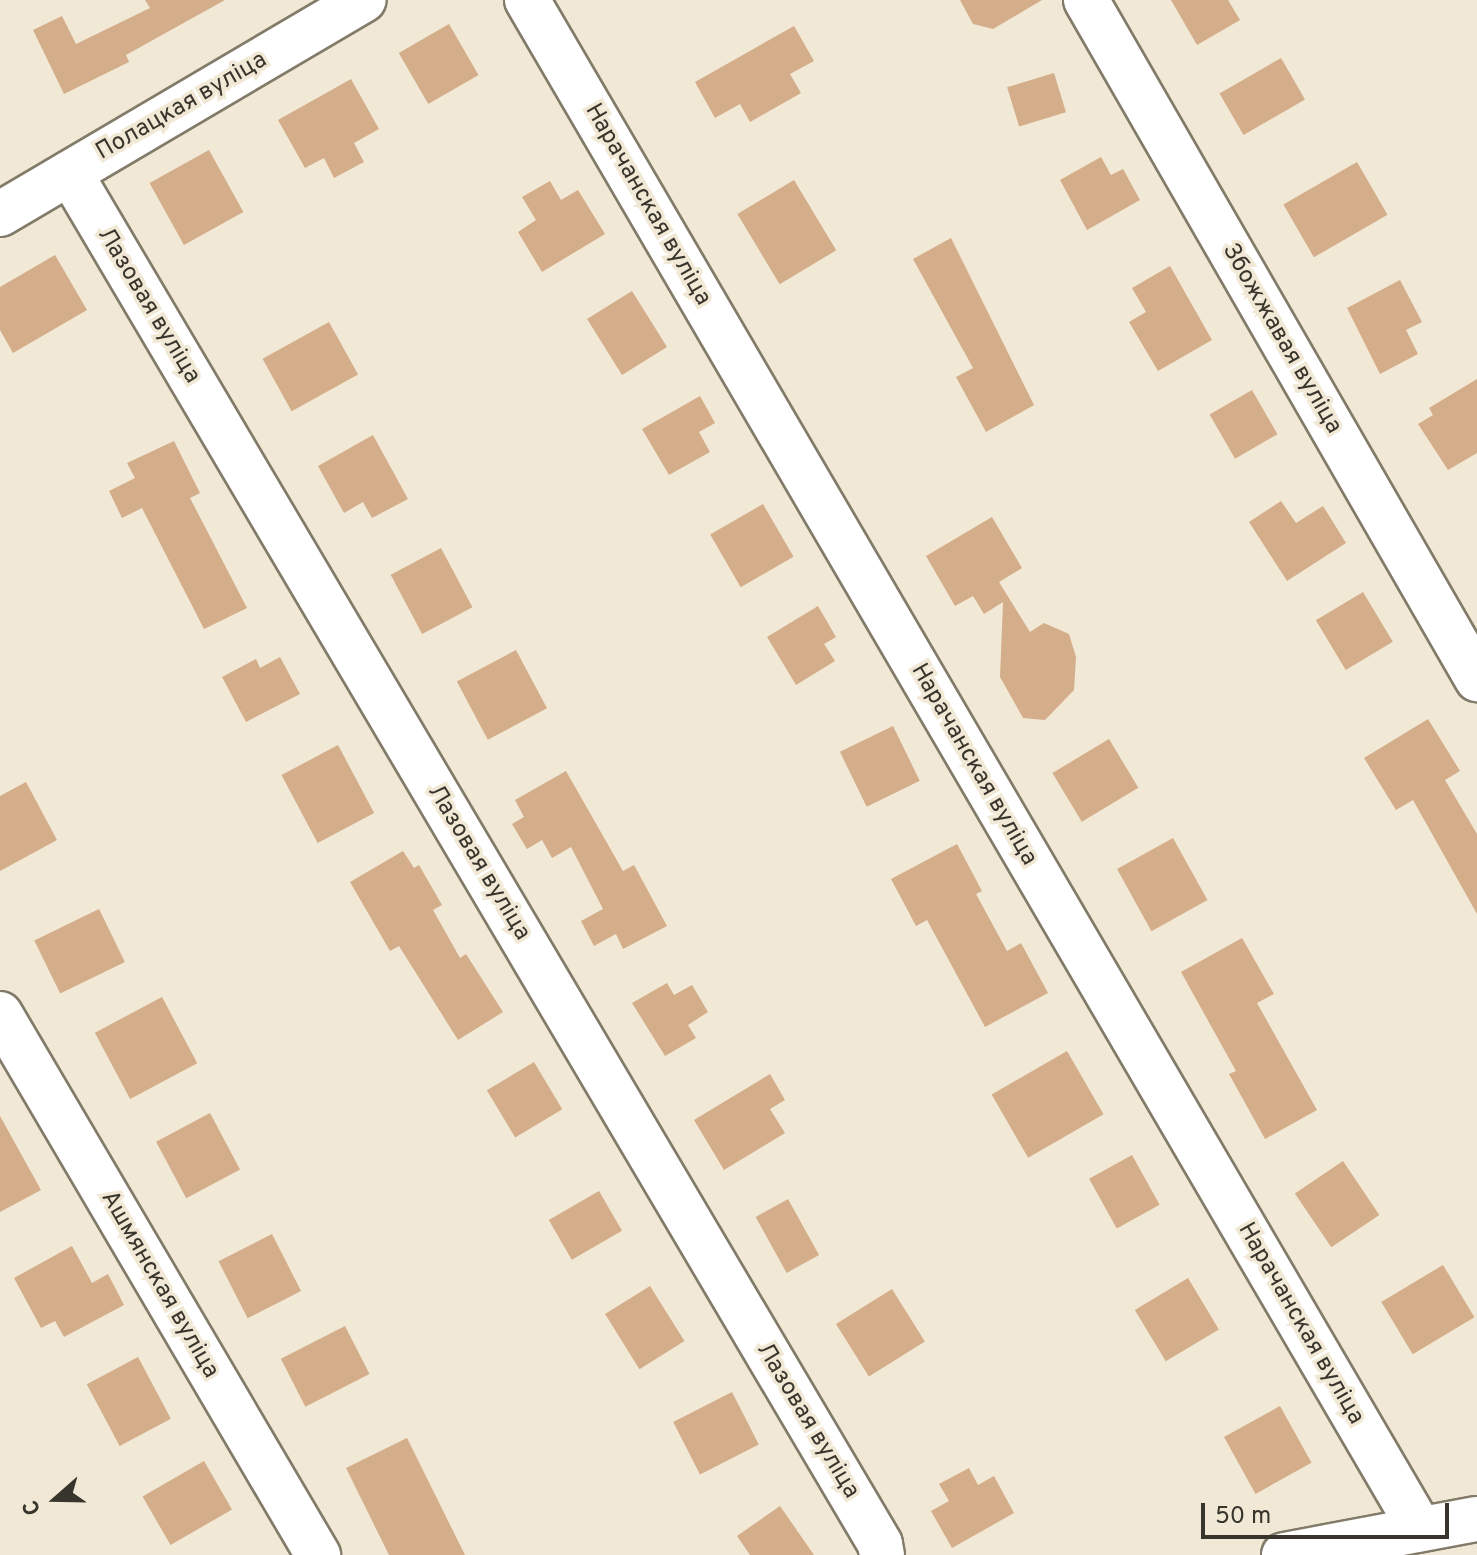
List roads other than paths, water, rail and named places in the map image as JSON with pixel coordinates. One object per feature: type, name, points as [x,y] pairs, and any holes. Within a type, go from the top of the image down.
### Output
[{"type":"street","name":"Полацкая вуліца","points":[[0,214],[364,0]]},
{"type":"street","name":"Нарачанская вуліца","points":[[527,0],[1420,1529]]},
{"type":"street","name":"Збожжавая вуліца","points":[[1086,0],[1477,679]]},
{"type":"street","name":"Лазовая вуліца","points":[[70,173],[880,1544],[882,1555]]},
{"type":"street","name":"Ашмянская вуліца","points":[[0,1014],[318,1555]]},
{"type":"street","points":[[1284,1555],[1477,1519]]}]
